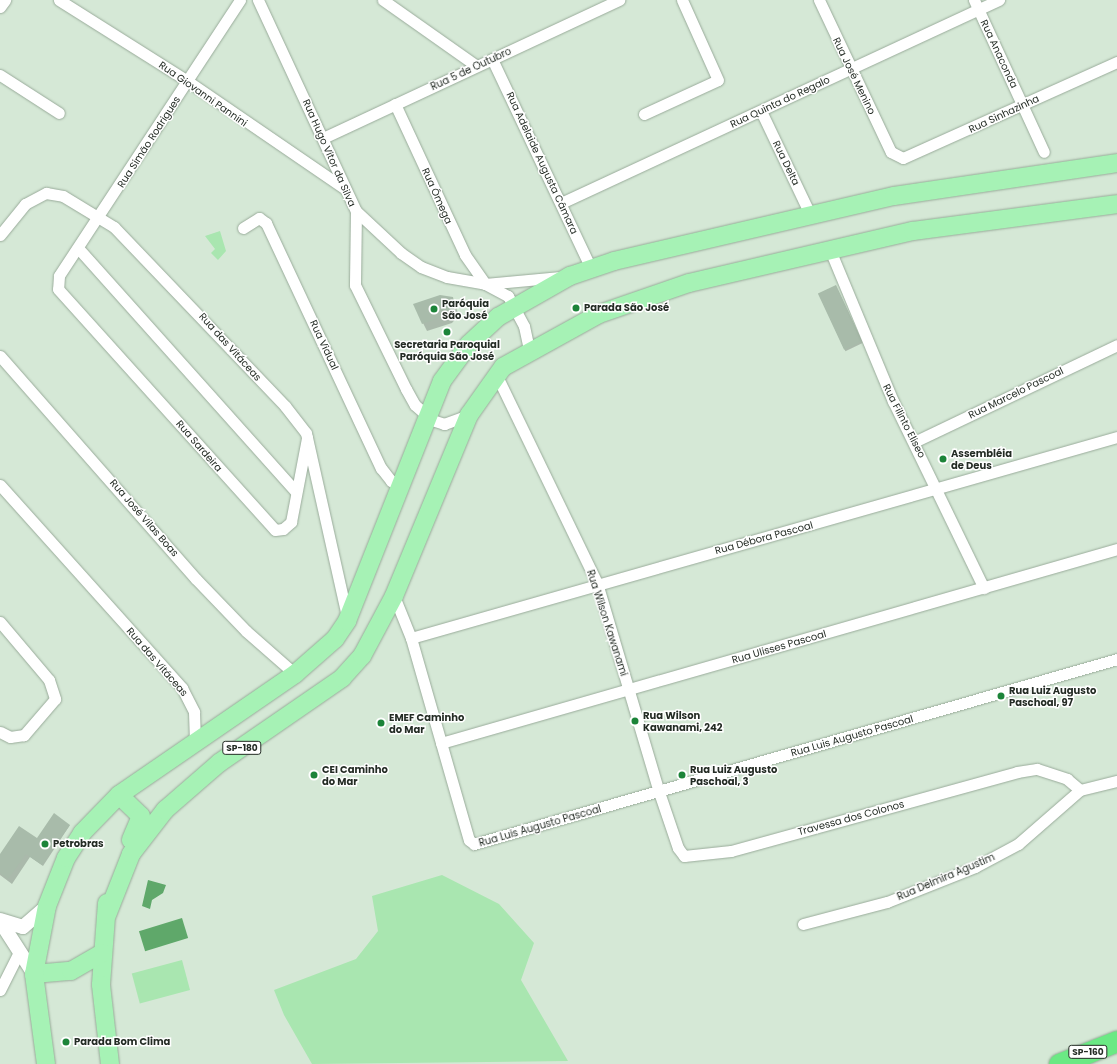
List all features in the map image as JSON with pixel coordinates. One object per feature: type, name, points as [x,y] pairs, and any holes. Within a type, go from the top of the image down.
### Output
[{"type":"highway","name":"SP-160","points":[[1059,1064],[1117,1041]]},
{"type":"main road","points":[[46,1064],[34,974],[47,906],[66,858],[82,833],[119,795],[195,741],[295,674],[324,652],[347,621],[401,486],[426,418],[442,381],[469,344],[514,306],[570,276],[591,268],[810,214],[894,196],[1117,163]]},
{"type":"main road","points":[[394,596],[469,415],[496,374],[529,350],[598,314],[689,283],[913,231],[1117,204]]},
{"type":"main road","name":"SP-180","points":[[110,1064],[102,1014],[102,953],[106,914],[131,854],[166,810],[219,763],[342,678],[362,656],[382,622],[394,596]]},
{"type":"main road","points":[[106,914],[111,882],[141,818],[135,807],[119,795]]},
{"type":"main road","points":[[34,974],[71,971],[102,953]]},
{"type":"street","points":[[0,7],[5,0]]},
{"type":"street","name":"Rua Giovanni Pannini","points":[[60,0],[189,82],[344,189]]},
{"type":"street","name":"Rua Simão Rodrigues","points":[[57,283],[78,248],[189,82],[240,0]]},
{"type":"street","name":"Rua Hugo Vitor da Silva","points":[[258,0],[323,138],[344,189],[356,211],[421,267],[447,277],[485,284],[505,293],[514,306],[524,326],[529,350]]},
{"type":"street","points":[[385,0],[475,65]]},
{"type":"street","name":"Rua 5 de Outubro","points":[[323,138],[475,65],[492,59],[619,0]]},
{"type":"street","points":[[644,114],[718,80],[682,0]]},
{"type":"street","name":"Rua José Menino","points":[[818,0],[891,152]]},
{"type":"street","name":"Rua Quinta do Regalo","points":[[561,203],[850,69],[976,5],[999,0]]},
{"type":"street","name":"Rua Anaconda","points":[[976,5],[1044,152]]},
{"type":"street","name":"Rua Adelaide Augusta Câmara","points":[[492,59],[591,268]]},
{"type":"street","name":"Rua Sinhazinha","points":[[891,152],[903,158],[910,157],[1117,62]]},
{"type":"street","points":[[0,74],[59,113]]},
{"type":"street","name":"Rua Ômega","points":[[395,104],[465,255],[485,284]]},
{"type":"street","name":"Rua Delta","points":[[761,111],[810,214]]},
{"type":"street","name":"Rua das Vitáceas","points":[[0,235],[25,204],[46,192],[63,196],[114,227],[159,270],[302,424],[308,438],[347,621]]},
{"type":"street","points":[[356,211],[355,285],[406,389],[426,418],[444,424],[469,415]]},
{"type":"street","name":"Rua Vidual","points":[[242,228],[259,218],[266,223],[381,468],[391,481],[401,486]]},
{"type":"street","points":[[78,248],[296,492]]},
{"type":"street","name":"Rua Filinto Eliseo","points":[[830,250],[869,348],[984,588]]},
{"type":"street","name":"Rua Hugo Vitor da Silva","points":[[485,284],[570,276]]},
{"type":"street","name":"Rua Sardeira","points":[[57,283],[65,301],[271,527],[279,530],[289,525],[308,438]]},
{"type":"street","name":"Rua Marcelo Pascoal","points":[[914,442],[1117,345]]},
{"type":"street","name":"Rua José Vilas Boas","points":[[0,356],[196,579],[246,631],[295,674]]},
{"type":"street","name":"Rua Wilson Kawanami","points":[[496,374],[597,583],[659,792]]},
{"type":"street","name":"Rua Débora Pascoal","points":[[411,638],[597,583],[938,490],[1117,437]]},
{"type":"street","name":"Rua das Vitáceas","points":[[0,485],[182,688],[192,708],[195,741]]},
{"type":"street","name":"Rua Ulisses Pascoal","points":[[441,743],[1117,549]]},
{"type":"street","points":[[394,596],[411,638],[441,743]]},
{"type":"street","points":[[382,622],[404,620]]},
{"type":"street","points":[[0,622],[49,680],[55,699],[24,735],[10,737],[0,732]]},
{"type":"street","name":"Rua Luis Augusto Pascoal","points":[[441,743],[471,842],[478,844],[1117,659]]},
{"type":"street","name":"Travessa dos Colonos","points":[[659,792],[678,848],[689,858],[731,851],[1017,772],[1037,769],[1067,779],[1080,790]]},
{"type":"street","name":"Rua Delmira Agustim","points":[[803,924],[887,902],[975,867],[1018,844],[1080,790],[1117,781]]},
{"type":"street","points":[[0,921],[23,927],[47,906]]},
{"type":"street","points":[[0,921],[34,974]]},
{"type":"street","points":[[0,990],[19,952]]},
{"type":"shaded area","points":[[220,231],[226,251],[218,260],[211,253],[215,249],[205,236]]},
{"type":"shaded area","points":[[442,875],[499,904],[534,943],[521,980],[568,1061],[312,1064],[284,1015],[274,990],[356,959],[378,931],[372,896]]},
{"type":"shaded area","points":[[148,880],[166,885],[163,893],[152,900],[150,909],[142,906]]},
{"type":"shaded area","points":[[182,918],[188,938],[145,951],[139,931]]},
{"type":"shaded area","points":[[182,960],[190,990],[140,1003],[132,973]]},
{"type":"building","points":[[836,285],[862,341],[844,350],[818,293]]},
{"type":"building","name":"Paróquia São José","points":[[440,295],[453,297],[455,307],[448,315],[422,324],[413,304]]},
{"type":"building","points":[[54,813],[70,825],[42,865],[26,854],[8,879],[0,873],[0,854],[19,826],[37,838]]},
{"type":"place","name":"Parada São José","points":[[576,308]]},
{"type":"place","name":"Paróquia São José","points":[[434,309]]},
{"type":"place","name":"Secretaria Paroquial Paróquia São José","points":[[447,332]]},
{"type":"place","name":"Assembléia de Deus","points":[[943,459]]},
{"type":"place","name":"Rua Luiz Augusto Paschoal, 97","points":[[1001,696]]},
{"type":"place","name":"Rua Wilson Kawanami, 242","points":[[635,721]]},
{"type":"place","name":"EMEF Caminho do Mar","points":[[381,723]]},
{"type":"place","name":"CEI Caminho do Mar","points":[[314,775]]},
{"type":"place","name":"Rua Luiz Augusto Paschoal, 3","points":[[682,775]]},
{"type":"place","name":"Petrobras","points":[[45,844]]},
{"type":"place","name":"Parada Bom Clima","points":[[66,1042]]}]
